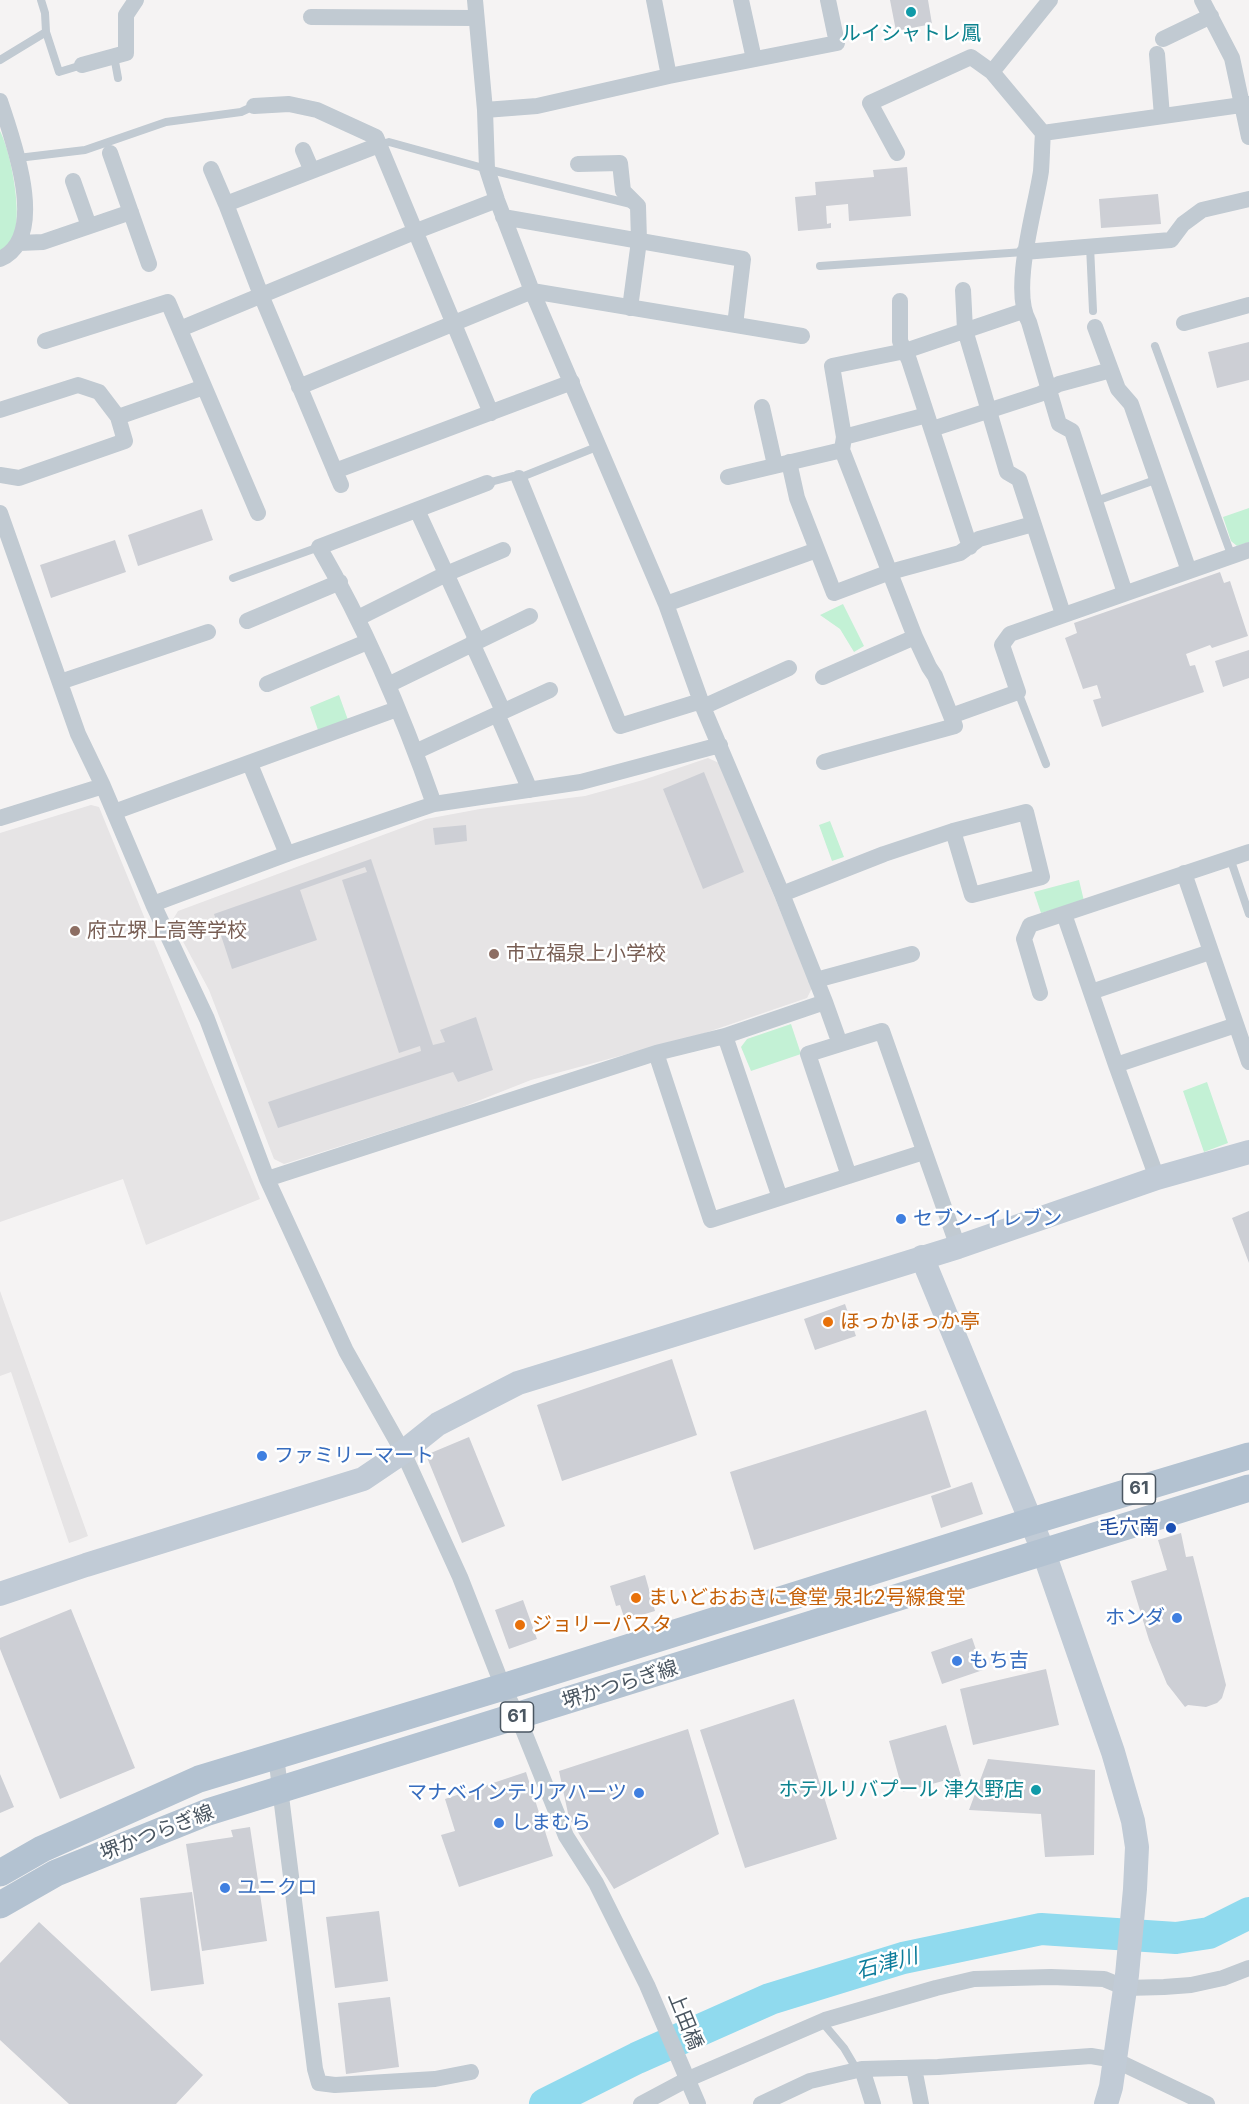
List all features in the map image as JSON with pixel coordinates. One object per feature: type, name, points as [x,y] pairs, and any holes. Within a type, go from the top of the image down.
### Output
[{"type":"main road","name":"堺かつらぎ線","points":[[0,1873],[42,1849],[199,1779],[1249,1456]]},
{"type":"main road","name":"堺かつらぎ線","points":[[0,1905],[56,1873],[208,1812],[279,1788],[518,1717],[1249,1488]]},
{"type":"street","points":[[82,65],[126,53],[126,15],[136,0]]},
{"type":"street","points":[[475,0],[485,110],[487,170],[497,200],[532,291],[666,604],[702,704],[782,894],[840,1044]]},
{"type":"street","points":[[654,0],[669,76]]},
{"type":"street","points":[[741,0],[754,58]]},
{"type":"street","points":[[485,110],[537,106],[754,58],[837,43],[828,0]]},
{"type":"street","points":[[992,72],[1050,0]]},
{"type":"street","points":[[1202,0],[1232,58],[1246,105],[1249,137]]},
{"type":"street","points":[[1162,116],[1160,46],[1211,16]]},
{"type":"street","points":[[311,17],[476,18]]},
{"type":"street","points":[[897,153],[870,103],[971,57],[992,72],[1042,133],[1041,170],[1024,252],[1023,311],[1029,322],[1059,424],[1072,430],[1125,593]]},
{"type":"street","points":[[0,101],[24,180],[24,221],[19,243],[0,259]]},
{"type":"street","points":[[254,106],[290,104],[316,110],[376,137],[491,413]]},
{"type":"street","points":[[1042,133],[1246,105]]},
{"type":"street","points":[[226,204],[379,145]]},
{"type":"street","points":[[108,148],[149,264]]},
{"type":"street","points":[[303,150],[312,171]]},
{"type":"street","points":[[578,164],[620,163],[623,190],[638,206],[639,241],[630,308]]},
{"type":"street","points":[[211,169],[338,478],[491,413],[572,382]]},
{"type":"street","points":[[73,181],[88,226]]},
{"type":"street","points":[[1024,252],[1171,240],[1184,224],[1202,210],[1249,198]]},
{"type":"street","points":[[180,329],[497,200]]},
{"type":"street","points":[[19,243],[43,242],[131,212]]},
{"type":"street","points":[[503,217],[743,259],[735,325]]},
{"type":"street","points":[[963,290],[965,330],[1007,471],[1019,479],[1063,614]]},
{"type":"street","points":[[299,387],[532,291],[802,336]]},
{"type":"street","points":[[900,301],[900,341],[970,547]]},
{"type":"street","points":[[45,341],[168,302],[258,513]]},
{"type":"street","points":[[1184,323],[1249,305]]},
{"type":"street","points":[[824,762],[955,726],[935,676],[915,637],[843,443],[832,366],[905,351],[1023,311]]},
{"type":"street","points":[[1094,319],[1118,389],[1131,404],[1189,571]]},
{"type":"street","points":[[728,477],[782,464],[843,443],[929,422],[990,411],[1059,384],[1111,370]]},
{"type":"street","points":[[0,410],[78,385],[99,392],[118,417],[125,441],[19,478],[0,475]]},
{"type":"street","points":[[118,417],[204,387]]},
{"type":"street","points":[[762,407],[782,464],[834,593],[890,572],[960,553],[979,539],[1033,524]]},
{"type":"street","points":[[519,478],[620,726],[702,704],[789,668]]},
{"type":"street","points":[[434,804],[416,752],[388,685],[340,582],[319,547],[487,483]]},
{"type":"street","points":[[417,510],[475,642],[530,790]]},
{"type":"street","name":"上田橋","points":[[0,513],[78,734],[207,1019],[267,1179],[346,1351],[403,1452],[460,1577],[503,1687],[518,1717],[566,1836],[596,1883],[647,1985],[698,2104]]},
{"type":"street","points":[[358,618],[446,574],[503,550]]},
{"type":"street","points":[[666,604],[817,550]]},
{"type":"street","points":[[951,716],[1018,692],[1002,645],[1010,634],[1249,550]]},
{"type":"street","points":[[247,621],[340,582]]},
{"type":"street","points":[[388,685],[530,616]]},
{"type":"street","points":[[60,682],[208,632]]},
{"type":"street","points":[[823,676],[915,637]]},
{"type":"street","points":[[267,684],[368,642]]},
{"type":"street","points":[[416,752],[550,690]]},
{"type":"street","points":[[114,812],[398,709]]},
{"type":"street","points":[[153,904],[287,854],[434,804],[580,783],[720,746]]},
{"type":"street","points":[[249,764],[287,854]]},
{"type":"street","points":[[0,818],[103,786]]},
{"type":"street","points":[[782,894],[884,854],[953,831],[1026,812],[1042,877],[972,895],[953,831]]},
{"type":"street","points":[[1040,993],[1024,939],[1030,925],[1249,852]]},
{"type":"street","points":[[1184,873],[1249,1062]]},
{"type":"street","points":[[1064,914],[1157,1178]]},
{"type":"street","points":[[1091,992],[1210,952]]},
{"type":"street","points":[[816,980],[912,954]]},
{"type":"street","points":[[267,1179],[656,1053],[725,1036],[825,1002]]},
{"type":"street","points":[[1116,1065],[1236,1025]]},
{"type":"street","points":[[849,1176],[808,1054],[882,1031],[958,1247]]},
{"type":"street","points":[[725,1036],[780,1198]]},
{"type":"street","points":[[656,1053],[711,1220],[924,1152]]},
{"type":"street","points":[[0,1594],[363,1479],[403,1452],[438,1424],[518,1383],[958,1247],[1157,1178],[1249,1152]]},
{"type":"street","points":[[922,1257],[1029,1522],[1044,1553],[1113,1752],[1133,1821],[1137,1846],[1135,1889],[1126,1981],[1111,2087],[1106,2104]]},
{"type":"street","points":[[276,1756],[315,2069],[320,2083],[335,2085],[435,2079],[471,2072]]},
{"type":"street","points":[[641,2104],[685,2077],[822,2022],[974,1979],[1051,1977],[1191,1986],[1223,1978],[1249,1968]]},
{"type":"street","points":[[761,2104],[810,2081],[859,2070],[1091,2056],[1114,2060],[1207,2104]]},
{"type":"street","points":[[914,2067],[921,2104]]},
{"type":"street","points":[[859,2070],[873,2104]]},
{"type":"lane","points":[[41,0],[45,13],[46,32],[59,72],[82,65]]},
{"type":"lane","points":[[0,60],[46,32]]},
{"type":"lane","points":[[114,56],[118,78]]},
{"type":"lane","points":[[18,158],[108,148],[166,122],[241,112],[254,106]]},
{"type":"lane","points":[[379,145],[389,142],[487,170],[638,206]]},
{"type":"lane","points":[[1090,245],[1094,319]]},
{"type":"lane","points":[[820,266],[1024,252]]},
{"type":"lane","points":[[1155,346],[1232,556]]},
{"type":"lane","points":[[487,483],[513,476],[519,478],[599,446]]},
{"type":"lane","points":[[1096,501],[1158,479]]},
{"type":"lane","points":[[233,578],[319,547]]},
{"type":"lane","points":[[1018,692],[1046,764]]},
{"type":"lane","points":[[1230,858],[1249,914]]},
{"type":"lane","points":[[822,2022],[859,2070]]},
{"type":"shaded area","name":"市立福泉上小学校","points":[[708,758],[719,763],[812,988],[807,998],[705,1033],[531,1080],[455,1110],[284,1164],[274,1159],[209,990],[172,921],[178,911],[426,819],[480,809],[585,796],[643,780]]},
{"type":"shaded area","name":"府立堺上高等学校","points":[[91,805],[99,807],[260,1199],[146,1245],[123,1179],[0,1222],[0,833]]},
{"type":"shaded area","points":[[0,1291],[88,1536],[69,1543],[11,1372],[0,1376]]},
{"type":"green space","points":[[0,131],[12,170],[17,219],[11,242],[0,251]]},
{"type":"green space","points":[[1249,508],[1249,542],[1237,546],[1231,541],[1223,517]]},
{"type":"green space","points":[[843,604],[864,646],[854,652],[840,629],[820,615]]},
{"type":"green space","points":[[339,695],[348,720],[318,730],[310,707]]},
{"type":"green space","points":[[830,821],[844,857],[832,861],[819,825]]},
{"type":"green space","points":[[1079,880],[1084,901],[1041,913],[1034,892]]},
{"type":"green space","points":[[791,1024],[801,1054],[751,1071],[741,1047],[747,1039]]},
{"type":"green space","points":[[1207,1082],[1228,1143],[1204,1152],[1183,1091]]},
{"type":"building","name":"ルイシャトレ鳳","points":[[890,0],[928,0],[932,24],[896,31]]},
{"type":"building","points":[[907,167],[911,216],[849,221],[848,204],[826,206],[827,224],[831,223],[831,228],[798,231],[795,197],[816,195],[815,182],[874,177],[873,170]]},
{"type":"building","points":[[1158,194],[1161,224],[1101,228],[1099,199]]},
{"type":"building","points":[[1249,342],[1249,380],[1217,388],[1208,352]]},
{"type":"building","points":[[202,509],[213,540],[138,566],[128,535]]},
{"type":"building","points":[[115,540],[126,572],[51,598],[40,565]]},
{"type":"building","points":[[1220,572],[1224,583],[1230,581],[1248,636],[1212,648],[1210,645],[1186,654],[1190,666],[1195,665],[1204,692],[1102,727],[1093,700],[1101,698],[1097,685],[1083,689],[1065,638],[1077,633],[1074,623]]},
{"type":"building","points":[[1249,650],[1249,678],[1223,687],[1215,661]]},
{"type":"building","points":[[704,772],[744,872],[703,889],[663,789]]},
{"type":"building","points":[[466,825],[467,841],[435,845],[433,828]]},
{"type":"building","points":[[371,859],[433,1045],[445,1042],[440,1030],[476,1017],[493,1070],[458,1082],[453,1072],[278,1128],[268,1102],[421,1051],[420,1046],[399,1053],[342,880],[367,872],[365,867],[300,890],[317,940],[232,969],[214,914]]},
{"type":"building","points":[[1249,1211],[1249,1263],[1232,1218]]},
{"type":"building","points":[[845,1304],[856,1336],[815,1350],[804,1319]]},
{"type":"building","points":[[672,1359],[697,1435],[562,1481],[537,1405]]},
{"type":"building","points":[[926,1410],[951,1487],[754,1550],[730,1472]]},
{"type":"building","points":[[469,1437],[505,1526],[462,1543],[426,1455]]},
{"type":"building","points":[[972,1482],[983,1514],[941,1528],[931,1496]]},
{"type":"building","points":[[1181,1533],[1186,1557],[1193,1556],[1226,1685],[1222,1698],[1217,1703],[1206,1707],[1188,1705],[1185,1707],[1167,1684],[1149,1640],[1131,1581],[1167,1570],[1158,1540]]},
{"type":"building","points":[[645,1575],[655,1611],[625,1620],[620,1605],[616,1606],[610,1586]]},
{"type":"building","points":[[523,1600],[537,1639],[509,1649],[495,1610]]},
{"type":"building","points":[[71,1609],[135,1768],[60,1799],[0,1649],[0,1638]]},
{"type":"building","points":[[972,1638],[983,1670],[942,1684],[931,1652]]},
{"type":"building","points":[[1046,1669],[1059,1725],[973,1745],[960,1689]]},
{"type":"building","points":[[794,1699],[837,1839],[745,1868],[700,1730]]},
{"type":"building","points":[[946,1725],[961,1776],[903,1792],[889,1741]]},
{"type":"building","points":[[688,1729],[719,1834],[614,1889],[569,1818],[559,1771]]},
{"type":"building","name":"ホテルリバプール 津久野店","points":[[988,1759],[1095,1770],[1094,1855],[1045,1857],[1041,1814],[969,1810]]},
{"type":"building","points":[[526,1772],[553,1856],[459,1887],[441,1835],[455,1831],[445,1799]]},
{"type":"building","points":[[0,1774],[14,1807],[0,1813]]},
{"type":"building","points":[[250,1827],[267,1941],[202,1951],[186,1844],[233,1837],[231,1830]]},
{"type":"building","points":[[192,1892],[204,1984],[151,1991],[140,1898]]},
{"type":"building","points":[[379,1911],[388,1981],[335,1988],[326,1917]]},
{"type":"building","points":[[39,1922],[203,2075],[176,2104],[69,2104],[0,2040],[0,1963]]},
{"type":"building","points":[[390,1997],[399,2067],[346,2074],[338,2003]]},
{"type":"waterway","name":"石津川","points":[[545,2104],[637,2058],[770,1999],[903,1958],[1041,1929],[1176,1938],[1209,1933],[1249,1913]]},
{"type":"place","name":"ルイシャトレ鳳","points":[[911,12]]},
{"type":"place","name":"府立堺上高等学校","points":[[75,931]]},
{"type":"place","name":"市立福泉上小学校","points":[[494,954]]},
{"type":"place","name":"セブン-イレブン","points":[[901,1219]]},
{"type":"place","name":"ほっかほっか亭","points":[[828,1322]]},
{"type":"place","name":"ファミリーマート","points":[[262,1456]]},
{"type":"place","name":"毛穴南","points":[[1171,1528]]},
{"type":"place","name":"まいどおおきに食堂 泉北2号線食堂","points":[[636,1598]]},
{"type":"place","name":"ホンダ","points":[[1177,1618]]},
{"type":"place","name":"ジョリーパスタ","points":[[520,1625]]},
{"type":"place","name":"もち吉","points":[[957,1661]]},
{"type":"place","name":"ホテルリバプール 津久野店","points":[[1036,1790]]},
{"type":"place","name":"マナベインテリアハーツ","points":[[639,1793]]},
{"type":"place","name":"しまむら","points":[[499,1823]]},
{"type":"place","name":"ユニクロ","points":[[225,1888]]}]
